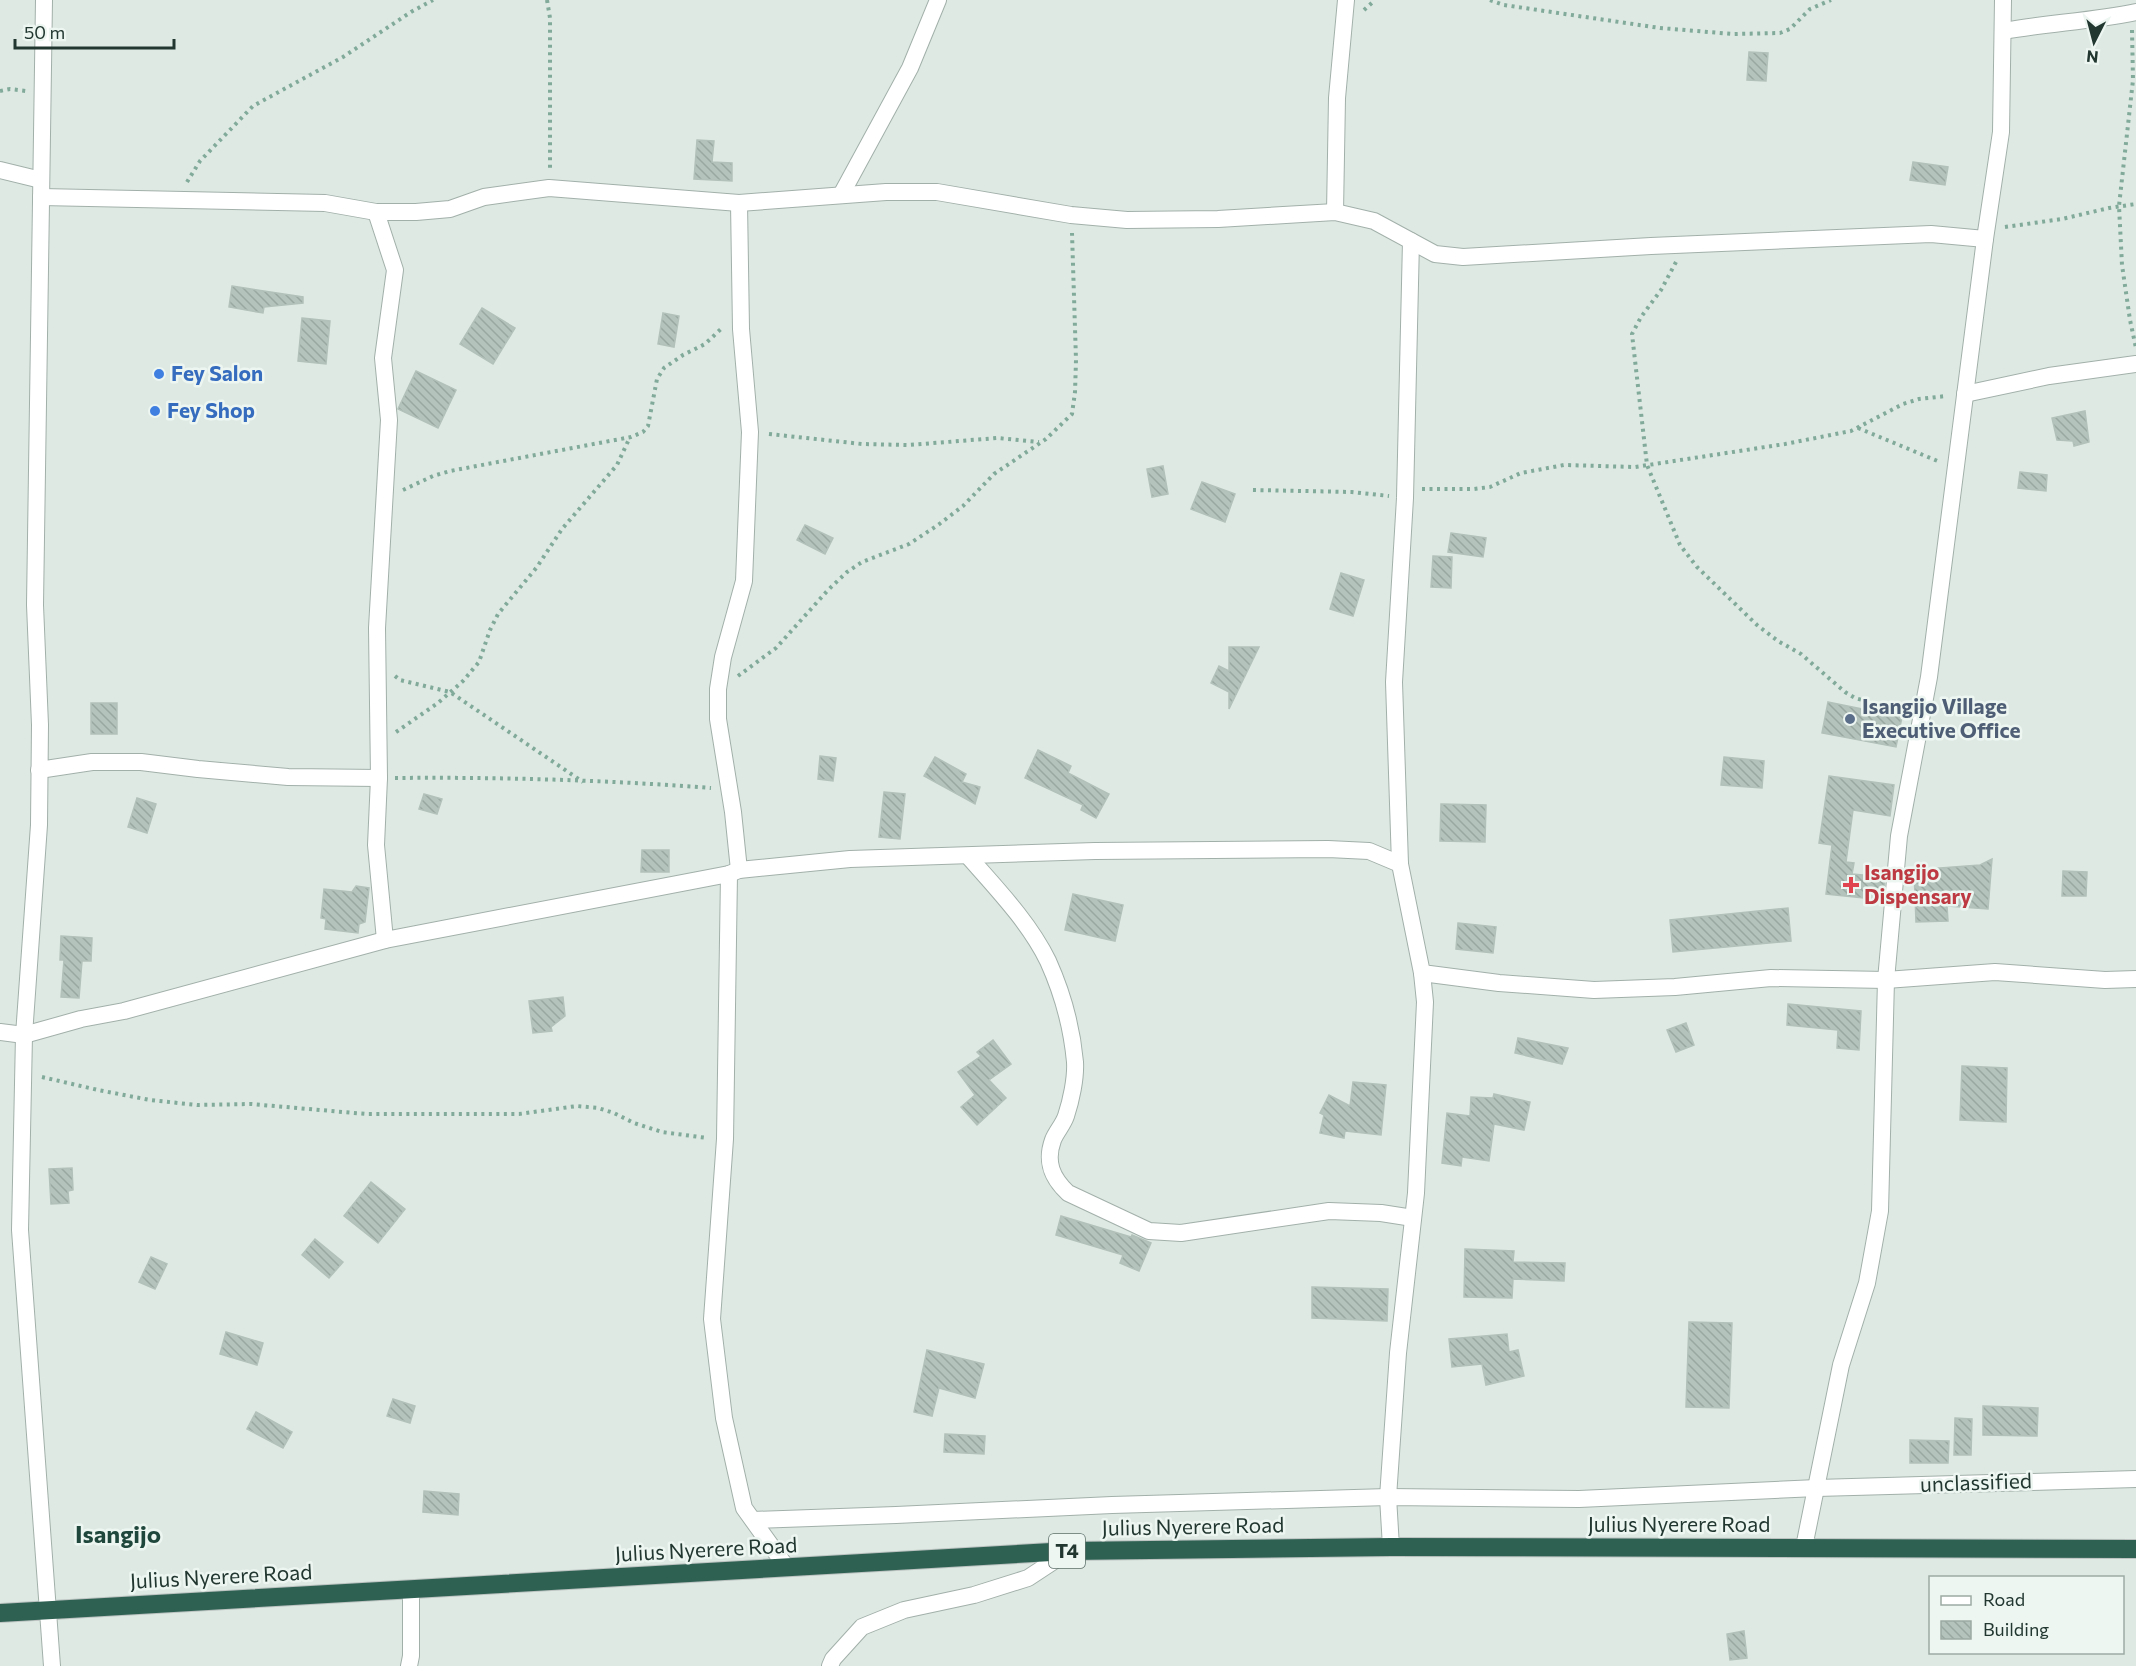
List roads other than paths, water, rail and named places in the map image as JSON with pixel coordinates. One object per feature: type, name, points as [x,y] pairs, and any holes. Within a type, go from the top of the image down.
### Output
[{"type":"highway","name":"Julius Nyerere Road","points":[[0,1613],[1069,1551],[1391,1547],[2136,1549]]},
{"type":"street","points":[[44,0],[35,605],[40,725],[39,825],[24,1035],[20,1230],[52,1666]]},
{"type":"street","points":[[841,195],[910,68],[938,0]]},
{"type":"street","points":[[1335,212],[1337,98],[1346,0]]},
{"type":"street","points":[[1804,1547],[1841,1365],[1867,1283],[1880,1210],[1886,980],[1899,836],[1929,677],[2001,132],[2003,0]]},
{"type":"street","points":[[2004,31],[2035,25],[2092,21],[2134,13]]},
{"type":"street","points":[[0,170],[41,188],[117,197],[176,201],[325,203],[376,212],[450,209],[484,197],[549,188],[739,203],[886,192],[937,192],[1071,215],[1127,220],[1218,219],[1335,212],[1374,221],[1435,254],[1463,256],[1682,244],[1931,234],[1986,234]]},
{"type":"street","points":[[739,203],[741,311],[750,432],[744,581],[723,657],[718,689],[718,719],[730,790],[734,872],[725,1139],[712,1319],[724,1419],[744,1508],[787,1568]]},
{"type":"street","points":[[376,212],[395,270],[383,358],[389,420],[377,628],[379,778],[376,845],[385,940]]},
{"type":"street","points":[[1391,1547],[1388,1497],[1398,1353],[1413,1218],[1424,1014],[1422,973],[1400,864],[1394,682],[1405,494],[1410,242]]},
{"type":"street","points":[[1965,394],[2049,376],[2136,364]]},
{"type":"street","points":[[39,770],[92,762],[141,762],[198,770],[288,777],[379,778]]},
{"type":"street","points":[[0,1032],[24,1035],[191,994],[385,940],[734,872],[850,860],[968,856],[1232,850],[1369,851],[1382,850],[1390,846],[1400,835]]},
{"type":"street","points":[[1369,851],[1400,864]]},
{"type":"street","points":[[968,856],[1023,922],[1048,960],[1063,1001],[1076,1065],[1066,1117],[1053,1141],[1050,1171],[1059,1185],[1068,1193],[1149,1231],[1181,1233],[1329,1211],[1381,1213],[1413,1218]]},
{"type":"street","points":[[1422,973],[1499,983],[1593,990],[1675,987],[1771,978],[1886,980],[1995,972],[2105,980],[2136,979]]},
{"type":"street","name":"unclassified","points":[[753,1520],[1112,1505],[1388,1497],[1580,1499],[1817,1488],[2136,1479]]},
{"type":"street","points":[[830,1666],[833,1659],[862,1627],[904,1610],[974,1595],[1028,1578],[1069,1551]]},
{"type":"street","points":[[409,1666],[411,1589]]},
{"type":"place","name":"Fey Salon","points":[[159,374]]},
{"type":"place","name":"Fey Shop","points":[[155,411]]},
{"type":"place","name":"Isangijo Village Executive Office","points":[[1850,719]]},
{"type":"place","name":"Isangijo Dispensary","points":[[1851,885]]},
{"type":"district","name":"Isangijo","points":[[118,1535]]}]
